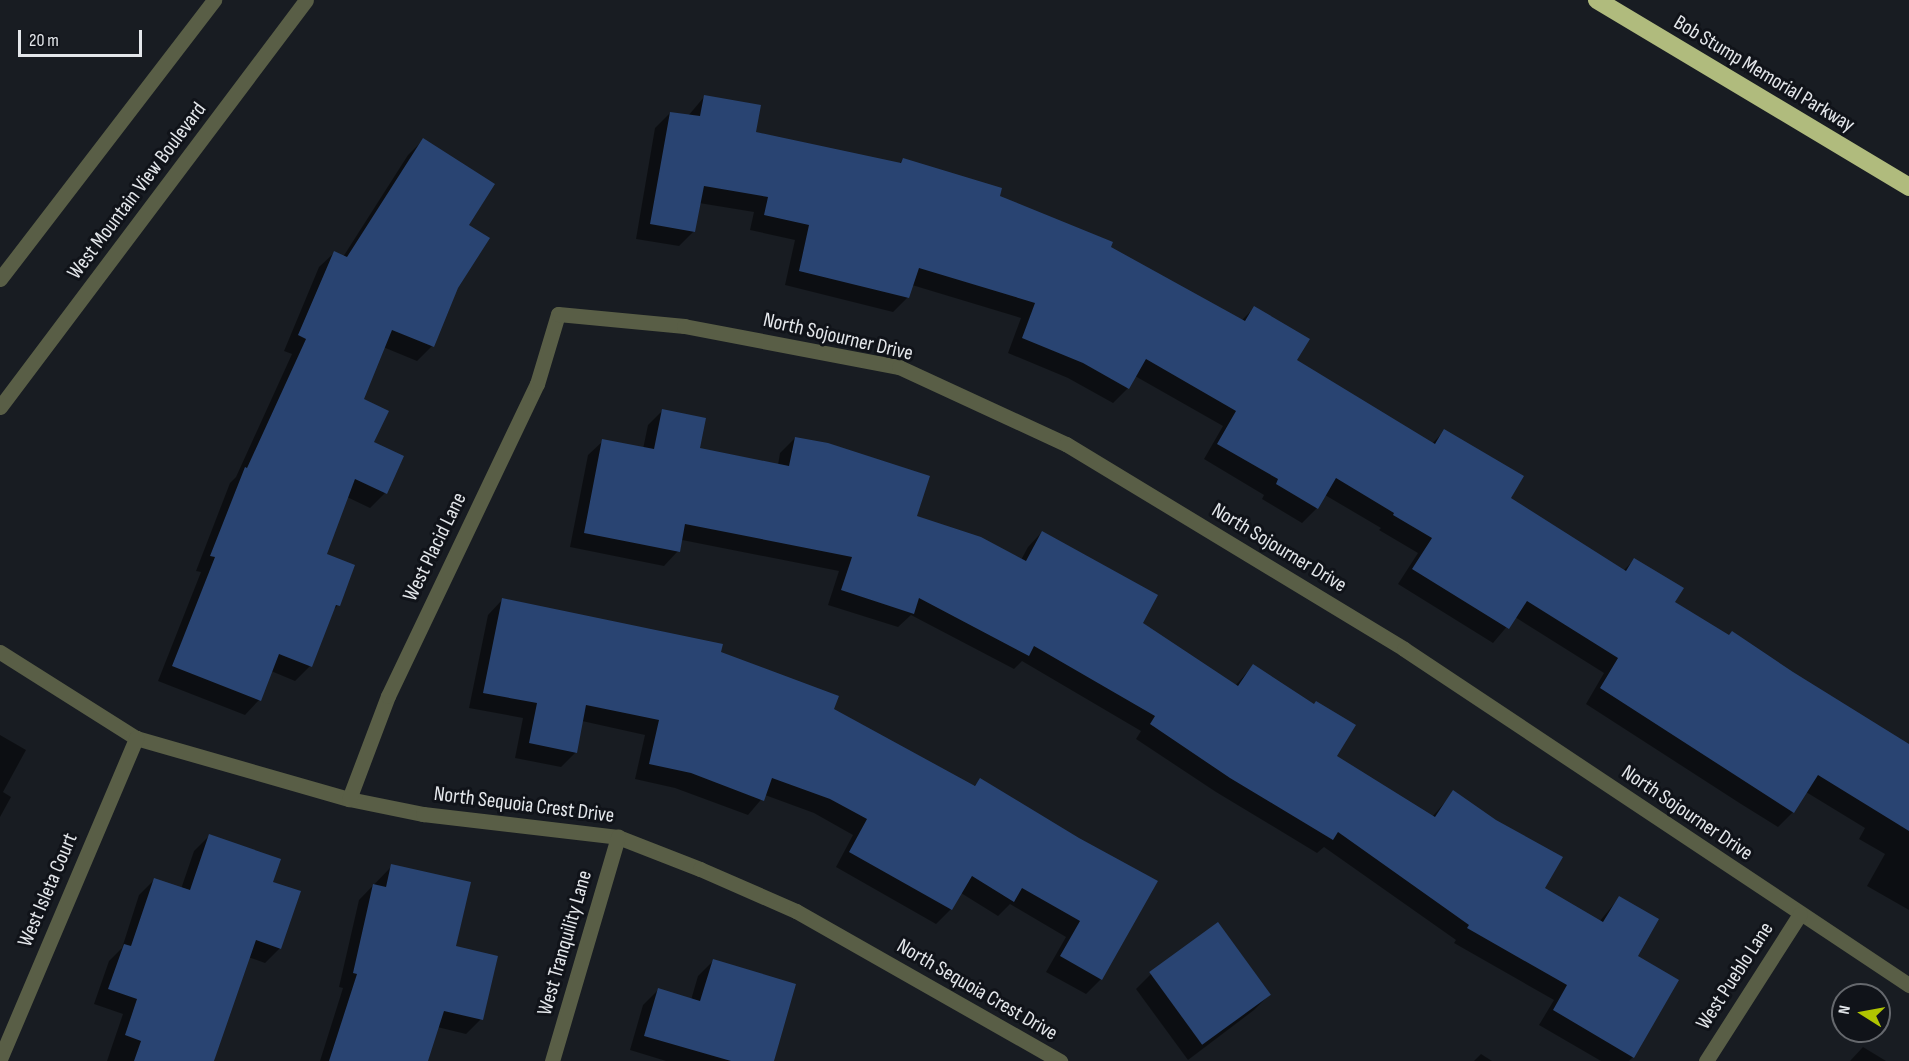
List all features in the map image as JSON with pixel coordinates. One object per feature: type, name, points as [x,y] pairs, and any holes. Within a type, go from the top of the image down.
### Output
[{"type":"highway","name":"Bob Stump Memorial Parkway","points":[[1597,0],[1909,187]]},
{"type":"street","points":[[0,279],[214,0]]},
{"type":"street","name":"West Mountain View Boulevard","points":[[0,407],[306,0]]},
{"type":"street","name":"West Placid Lane","points":[[349,799],[387,696],[537,384],[558,314]]},
{"type":"street","name":"North Sojourner Drive","points":[[558,314],[684,326],[899,367],[1066,444],[1404,649],[1909,985]]},
{"type":"street","name":"North Sequoia Crest Drive","points":[[0,652],[136,738],[349,799],[423,814],[618,837],[700,869],[796,911],[1060,1061]]},
{"type":"street","name":"West Isleta Court","points":[[0,1059],[136,738]]},
{"type":"street","name":"West Tranquility Lane","points":[[552,1061],[618,837]]},
{"type":"street","name":"West Pueblo Lane","points":[[1706,1061],[1800,914]]},
{"type":"building","points":[[704,95],[761,105],[756,132],[901,163],[903,158],[1002,188],[1000,196],[1113,242],[1111,247],[1245,321],[1254,306],[1310,339],[1297,360],[1435,444],[1444,429],[1524,476],[1511,498],[1626,571],[1634,558],[1684,588],[1675,602],[1729,635],[1732,631],[1909,744],[1909,831],[1818,775],[1794,813],[1600,688],[1618,658],[1527,601],[1509,629],[1412,569],[1432,538],[1393,515],[1394,513],[1336,478],[1318,509],[1276,484],[1278,479],[1217,444],[1236,411],[1146,359],[1129,389],[1083,363],[1022,338],[1035,303],[919,268],[909,298],[799,271],[809,225],[764,215],[768,197],[704,186],[695,232],[650,224],[670,112],[700,116]]},
{"type":"building","points":[[423,138],[495,184],[469,225],[490,238],[458,288],[434,347],[392,330],[364,399],[389,411],[374,442],[404,456],[387,494],[355,479],[327,554],[355,565],[340,606],[336,605],[312,667],[279,654],[261,701],[172,666],[215,557],[210,556],[245,467],[247,468],[306,339],[298,335],[334,251],[347,257]]},
{"type":"building","points":[[662,409],[706,418],[700,448],[789,466],[795,437],[828,443],[930,476],[917,516],[981,537],[1026,561],[1042,531],[1158,595],[1143,623],[1238,686],[1253,664],[1314,704],[1316,701],[1356,725],[1337,756],[1435,817],[1453,790],[1496,820],[1563,857],[1545,888],[1603,922],[1619,896],[1659,919],[1638,956],[1679,980],[1634,1058],[1553,1010],[1567,985],[1467,928],[1469,925],[1338,832],[1333,840],[1230,778],[1150,724],[1155,716],[1034,646],[1029,656],[919,598],[914,614],[841,590],[852,557],[685,524],[680,552],[584,533],[602,439],[654,449]]},
{"type":"building","points":[[502,598],[723,644],[721,652],[839,696],[834,709],[975,786],[980,778],[1079,838],[1158,881],[1102,980],[1060,956],[1080,921],[1022,888],[1014,902],[972,876],[952,910],[849,852],[867,819],[830,799],[772,778],[764,801],[691,773],[649,764],[659,720],[586,705],[577,753],[529,743],[537,703],[483,693]]},
{"type":"building","points":[[209,834],[281,859],[273,882],[301,891],[281,949],[256,940],[214,1061],[134,1061],[141,1041],[125,1035],[137,999],[108,989],[124,944],[131,946],[154,878],[190,890]]},
{"type":"building","points":[[391,864],[471,882],[456,946],[498,956],[483,1020],[444,1011],[428,1061],[329,1061],[357,974],[353,973],[373,884],[386,887]]},
{"type":"building","points":[[1218,922],[1271,995],[1202,1045],[1149,972]]},
{"type":"building","points":[[713,959],[796,984],[774,1061],[731,1061],[644,1036],[658,988],[700,1001]]}]
